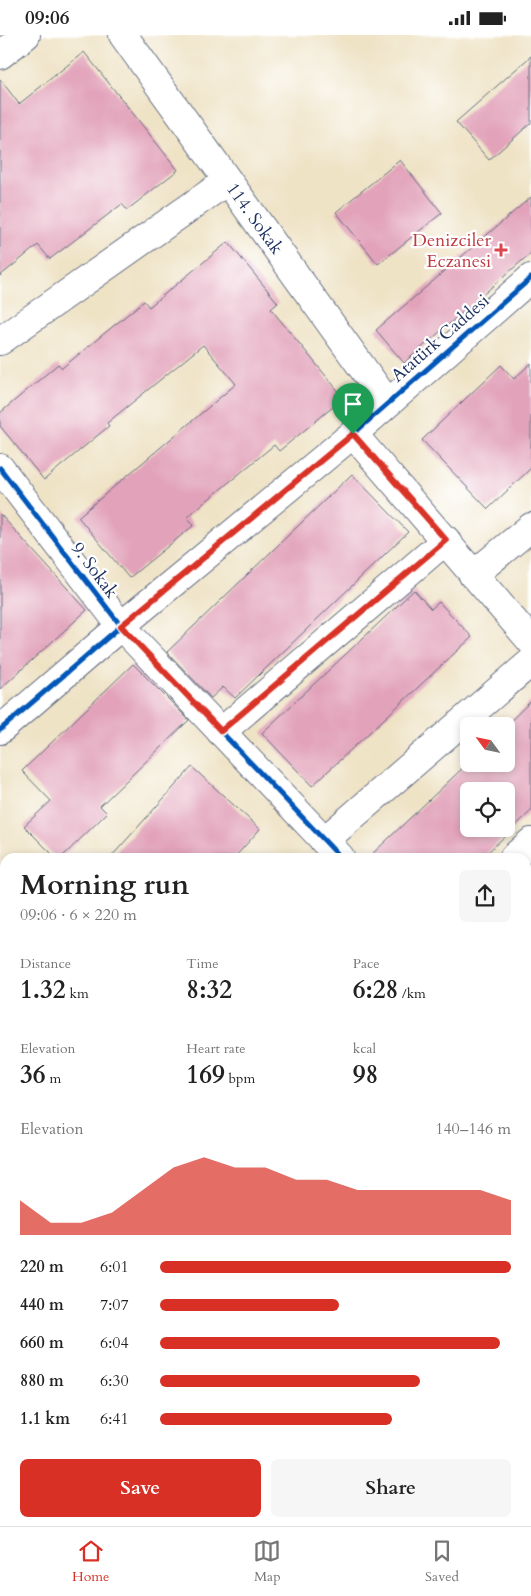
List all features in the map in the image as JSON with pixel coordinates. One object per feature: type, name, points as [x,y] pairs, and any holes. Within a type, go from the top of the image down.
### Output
[{"type":"street","points":[[0,55],[26,35]]},
{"type":"street","name":"114. Sokak","points":[[123,35],[387,402]]},
{"type":"street","points":[[0,341],[227,181]]},
{"type":"street","name":"Atatürk Caddesi","points":[[0,730],[121,626],[353,434],[387,402],[531,278]]},
{"type":"street","points":[[353,434],[531,641]]},
{"type":"street","name":"9. Sokak","points":[[0,467],[121,626],[332,849]]},
{"type":"street","points":[[473,575],[531,527]]},
{"type":"street","points":[[221,731],[446,540]]},
{"type":"street","points":[[332,849],[531,662]]},
{"type":"street","points":[[519,853],[531,842]]},
{"type":"building","points":[[84,52],[178,170],[127,210],[122,204],[50,259],[38,245],[0,276],[0,79],[19,104]]},
{"type":"building","points":[[531,56],[531,123],[489,160],[456,122]]},
{"type":"building","points":[[400,160],[442,213],[378,264],[336,212]]},
{"type":"building","points":[[531,197],[531,253],[404,363],[376,330]]},
{"type":"building","points":[[228,242],[278,303],[271,309],[344,398],[279,451],[274,445],[187,517],[194,525],[129,578],[78,517],[236,384],[203,345],[107,423],[109,426],[44,480],[0,426],[0,413],[58,364],[62,368],[144,301],[149,307]]},
{"type":"building","points":[[531,363],[531,468],[488,509],[422,440],[501,365],[514,379]]},
{"type":"building","points":[[352,474],[408,532],[235,698],[223,687],[211,698],[167,652]]},
{"type":"building","points":[[0,514],[87,610],[0,689]]},
{"type":"building","points":[[414,590],[431,609],[439,602],[472,637],[312,786],[262,733]]},
{"type":"building","points":[[133,664],[189,720],[100,806],[107,813],[66,853],[51,853],[24,826],[51,801],[22,771]]},
{"type":"building","points":[[531,701],[531,811],[515,826],[515,782],[460,782],[460,837],[504,837],[487,853],[373,853],[460,771],[460,773],[515,773],[514,717]]},
{"type":"building","points":[[192,767],[260,829],[239,853],[115,853]]},
{"type":"cycle path","points":[[0,730],[121,626],[353,434],[531,278]]},
{"type":"cycle path","points":[[0,468],[121,626],[336,853]]},
{"type":"place","name":"Denizciler Eczanesi","points":[[501,250]]},
{"type":"route","points":[[353,434],[446,540],[221,731],[121,626],[353,434]]}]
